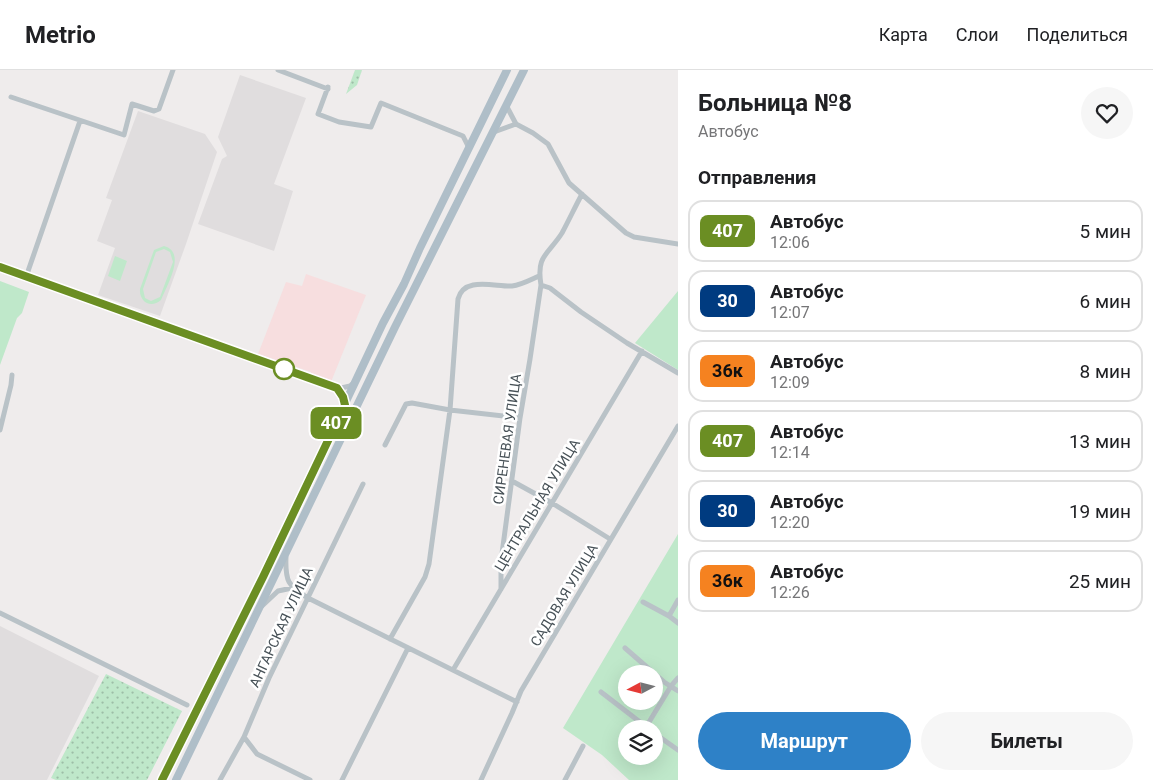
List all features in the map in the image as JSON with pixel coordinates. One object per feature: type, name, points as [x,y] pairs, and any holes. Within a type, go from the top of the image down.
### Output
[{"type":"main road","points":[[162,780],[507,70]]},
{"type":"main road","points":[[176,780],[395,327],[524,70]]},
{"type":"street","points":[[11,97],[124,135],[132,104],[154,111],[159,109],[173,70]]},
{"type":"street","points":[[278,70],[328,88],[318,114],[332,119],[371,127],[380,103],[463,136],[478,130]]},
{"type":"street","points":[[500,70],[502,80]]},
{"type":"street","points":[[506,105],[516,124],[534,133],[548,144],[568,182],[626,233],[634,237],[678,244]]},
{"type":"street","points":[[26,277],[80,121]]},
{"type":"street","points":[[494,132],[516,124]]},
{"type":"street","points":[[463,136],[469,148]]},
{"type":"street","points":[[390,639],[425,577],[430,564],[450,410],[459,295],[463,289],[471,285],[514,285],[539,276],[542,260],[561,234],[582,194]]},
{"type":"street","points":[[0,267],[337,388],[350,386],[356,381]]},
{"type":"street","name":"СИРЕНЕВАЯ УЛИЦА","points":[[501,589],[501,560],[520,418],[540,292],[539,276]]},
{"type":"street","points":[[540,285],[553,290],[604,328],[678,373]]},
{"type":"street","name":"ЦЕНТРАЛЬНАЯ УЛИЦА","points":[[452,670],[642,351]]},
{"type":"street","points":[[0,430],[12,375]]},
{"type":"street","points":[[337,388],[343,397],[345,405]]},
{"type":"street","points":[[385,445],[406,404],[412,403],[450,410],[520,418]]},
{"type":"street","name":"САДОВАЯ УЛИЦА","points":[[481,780],[528,678],[678,426]]},
{"type":"street","points":[[512,481],[610,539]]},
{"type":"street","name":"АНГАРСКАЯ УЛИЦА","points":[[220,780],[244,737],[269,678],[363,484]]},
{"type":"street","points":[[286,554],[287,578],[292,588],[308,598],[517,702]]},
{"type":"street","points":[[261,607],[278,592],[292,588]]},
{"type":"street","points":[[668,616],[678,600]]},
{"type":"street","points":[[644,602],[678,623]]},
{"type":"street","points":[[0,613],[187,705],[195,704],[202,699]]},
{"type":"street","points":[[342,780],[408,648]]},
{"type":"street","points":[[625,648],[664,682],[678,691]]},
{"type":"street","points":[[652,720],[671,686],[678,678]]},
{"type":"street","points":[[601,692],[637,720]]},
{"type":"street","points":[[187,705],[191,713],[191,722]]},
{"type":"street","points":[[244,737],[257,754],[310,780]]},
{"type":"street","points":[[663,739],[678,750]]},
{"type":"street","points":[[565,780],[583,746]]},
{"type":"shaded area","points":[[240,75],[306,98],[274,184],[293,191],[274,251],[198,224],[222,159],[227,156],[218,137]]},
{"type":"shaded area","points":[[138,111],[205,134],[217,152],[160,316],[98,295],[115,248],[97,241],[112,200],[106,198]]},
{"type":"shaded area","points":[[306,274],[366,295],[331,382],[311,375],[311,372],[258,354],[286,282],[302,286]]},
{"type":"shaded area","points":[[0,626],[99,676],[47,780],[0,780]]},
{"type":"green space","points":[[355,70],[362,70],[357,85],[346,94]]},
{"type":"green space","points":[[164,246],[171,249],[175,262],[171,278],[161,300],[150,304],[146,303],[141,297],[140,289],[154,250]],"holes":[[[164,249],[170,252],[173,262],[160,297],[151,301],[145,298],[143,289],[156,252]]]},
{"type":"green space","points":[[115,256],[127,261],[120,281],[108,276]]},
{"type":"green space","points":[[0,281],[29,292],[22,313],[17,318],[0,365]]},
{"type":"green space","points":[[678,291],[678,370],[635,343]]},
{"type":"green space","points":[[678,534],[678,780],[629,780],[602,755],[563,728]]},
{"type":"green space","points":[[106,674],[182,711],[147,780],[56,780],[51,778]]},
{"type":"bus line","name":"407","points":[[0,267],[337,388],[343,397],[345,405],[162,780]]}]
